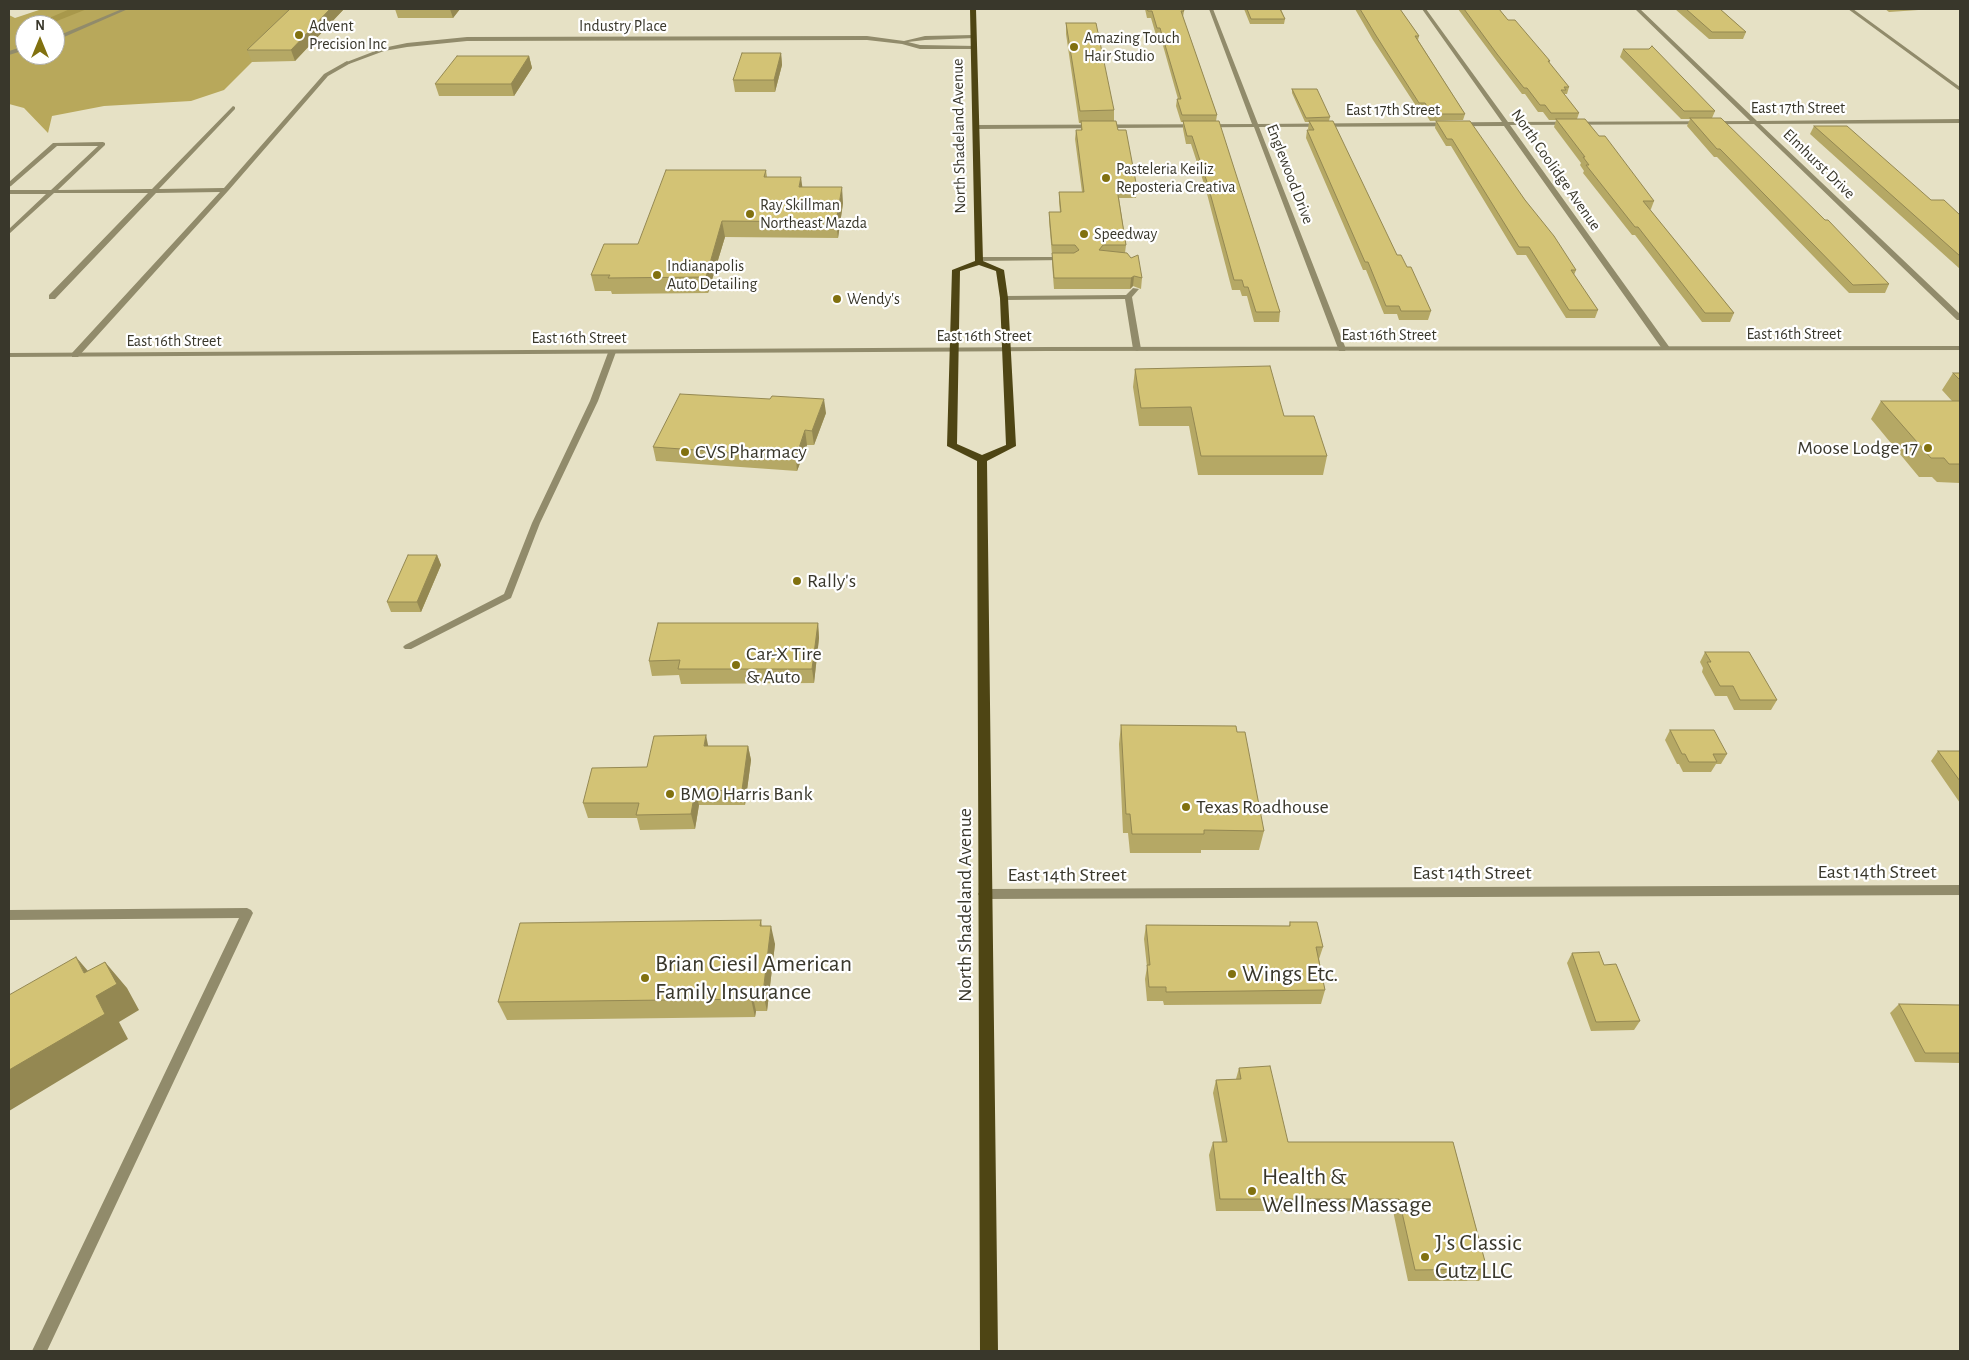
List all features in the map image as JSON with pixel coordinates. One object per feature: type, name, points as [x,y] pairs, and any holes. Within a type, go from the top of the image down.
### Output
[{"type":"main road","name":"North Shadeland Avenue","points":[[973,9],[979,261]]},
{"type":"main road","points":[[979,261],[1000,270],[1004,298],[1011,446],[982,459],[952,446],[956,270],[979,261]]},
{"type":"main road","name":"North Shadeland Avenue","points":[[982,459],[989,1351]]},
{"type":"street","points":[[65,35],[126,9]]},
{"type":"street","name":"Englewood Drive","points":[[1211,9],[1342,349]]},
{"type":"street","name":"North Coolidge Avenue","points":[[1424,9],[1666,348]]},
{"type":"street","name":"Elmhurst Drive","points":[[1637,9],[1960,318]]},
{"type":"street","points":[[1850,9],[1960,90]]},
{"type":"street","name":"Industry Place","points":[[902,42],[925,38],[973,37]]},
{"type":"street","name":"Industry Place","points":[[75,355],[226,190],[326,75],[348,63],[383,50],[446,40],[867,38],[902,42],[920,47],[974,47]]},
{"type":"street","points":[[52,297],[232,108]]},
{"type":"street","name":"East 17th Street","points":[[976,127],[1960,121]]},
{"type":"street","points":[[9,185],[55,144],[103,144],[9,232]]},
{"type":"street","points":[[9,192],[226,190]]},
{"type":"street","points":[[979,261],[1074,259]]},
{"type":"street","points":[[1004,298],[1128,297],[1135,289]]},
{"type":"street","points":[[1128,297],[1136,349]]},
{"type":"street","name":"East 16th Street","points":[[9,355],[1006,349],[1960,348]]},
{"type":"street","points":[[408,646],[508,596],[536,523],[594,401],[612,352]]},
{"type":"street","name":"East 14th Street","points":[[984,894],[1960,890]]},
{"type":"street","points":[[9,915],[248,913],[39,1351]]},
{"type":"shaded area","points":[[42,9],[305,9],[224,90],[191,101],[104,106],[52,116],[48,133],[24,108],[9,104],[9,15],[15,18],[15,65],[65,65],[65,15],[24,15]]},
{"type":"shaded area","points":[[70,9],[87,9],[65,18],[65,15],[56,15]]},
{"type":"building","points":[[290,9],[330,9],[291,50],[247,50]]},
{"type":"building","points":[[1147,9],[1183,9],[1184,11],[1181,11],[1217,115],[1182,115],[1177,99],[1181,99],[1160,28],[1157,28],[1152,11]]},
{"type":"building","points":[[1247,9],[1280,9],[1285,19],[1251,19]]},
{"type":"building","points":[[1360,9],[1400,9],[1419,36],[1415,36],[1465,114],[1432,114],[1425,103],[1419,103]]},
{"type":"building","points":[[1464,9],[1499,9],[1508,20],[1515,20],[1550,61],[1548,61],[1569,87],[1564,87],[1566,90],[1561,90],[1579,113],[1551,113],[1545,105],[1540,105],[1497,54]]},
{"type":"building","points":[[1686,9],[1720,9],[1746,32],[1712,32]]},
{"type":"building","points":[[1066,23],[1096,23],[1114,110],[1080,111]]},
{"type":"building","points":[[1652,46],[1715,111],[1684,111],[1623,49],[1649,49]]},
{"type":"building","points":[[742,53],[781,53],[774,80],[733,80]]},
{"type":"building","points":[[457,56],[529,56],[511,84],[435,84]]},
{"type":"building","points":[[1292,89],[1317,89],[1330,117],[1306,118]]},
{"type":"building","points":[[1690,118],[1721,118],[1825,220],[1828,220],[1889,284],[1853,285],[1720,149],[1717,149]]},
{"type":"building","points":[[1556,119],[1585,119],[1599,136],[1605,136],[1654,201],[1643,201],[1734,313],[1705,313],[1638,227],[1635,227],[1586,165],[1589,165],[1583,157],[1585,157]]},
{"type":"building","points":[[1081,121],[1116,121],[1118,130],[1126,130],[1137,188],[1117,189],[1126,245],[1103,245],[1099,250],[1127,253],[1131,258],[1138,255],[1142,278],[1134,276],[1131,278],[1054,278],[1052,253],[1074,253],[1079,250],[1075,245],[1052,245],[1049,212],[1061,212],[1059,192],[1084,192],[1076,130],[1082,130]]},
{"type":"building","points":[[1183,121],[1219,121],[1280,312],[1256,312],[1248,287],[1244,287],[1242,280],[1234,280],[1207,182],[1192,136],[1187,136]]},
{"type":"building","points":[[1309,121],[1333,121],[1397,255],[1401,255],[1407,267],[1411,267],[1431,311],[1401,311],[1399,306],[1386,306],[1368,262],[1365,262],[1307,130],[1314,130]]},
{"type":"building","points":[[1436,121],[1470,121],[1525,200],[1554,236],[1576,270],[1571,270],[1598,310],[1569,310],[1529,247],[1519,247],[1452,139],[1447,139]]},
{"type":"building","points":[[1814,126],[1847,126],[1931,200],[1944,200],[1960,215],[1960,256]]},
{"type":"building","points":[[666,170],[766,170],[764,177],[801,177],[799,187],[842,187],[836,222],[722,221],[706,277],[608,278],[610,275],[591,275],[604,244],[638,244]]},
{"type":"building","points":[[1270,366],[1284,416],[1314,416],[1327,456],[1201,456],[1191,407],[1141,408],[1135,369]]},
{"type":"building","points":[[1953,373],[1960,373],[1960,380]]},
{"type":"building","name":"CVS Pharmacy","points":[[680,394],[770,399],[772,396],[824,399],[812,431],[805,430],[796,457],[653,447]]},
{"type":"building","points":[[1881,401],[1960,401],[1960,464],[1949,464],[1944,458],[1931,458]]},
{"type":"building","points":[[408,555],[437,555],[417,602],[387,602]]},
{"type":"building","name":"Car-X Tire & Auto","points":[[658,623],[818,623],[812,669],[678,669],[680,660],[649,661]]},
{"type":"building","points":[[1705,652],[1749,652],[1777,700],[1740,700],[1733,686],[1720,686],[1707,662],[1711,662]]},
{"type":"building","name":"Texas Roadhouse","points":[[1121,725],[1236,726],[1237,732],[1245,732],[1264,831],[1204,830],[1204,834],[1132,834],[1130,814],[1126,814]]},
{"type":"building","points":[[1670,730],[1714,730],[1727,754],[1713,754],[1717,762],[1689,762],[1685,754],[1682,754]]},
{"type":"building","name":"BMO Harris Bank","points":[[706,735],[704,746],[748,746],[742,790],[695,791],[691,814],[636,815],[639,803],[583,803],[592,768],[647,767],[654,736]]},
{"type":"building","points":[[1938,751],[1960,751],[1960,781]]},
{"type":"building","name":"Brian Ciesil American Family Insurance","points":[[761,920],[760,926],[771,926],[763,993],[752,993],[751,999],[498,1002],[520,923]]},
{"type":"building","name":"Wings Etc.","points":[[1290,922],[1317,922],[1323,947],[1316,947],[1325,990],[1166,992],[1166,987],[1149,987],[1147,965],[1150,965],[1146,925],[1290,926]]},
{"type":"building","points":[[1599,952],[1604,965],[1616,964],[1640,1021],[1596,1022],[1572,953]]},
{"type":"building","points":[[76,957],[84,973],[105,962],[117,984],[96,996],[105,1014],[9,1070],[9,995]]},
{"type":"building","points":[[1899,1004],[1959,1005],[1960,1053],[1925,1053]]},
{"type":"building","points":[[1270,1066],[1288,1142],[1453,1142],[1487,1269],[1415,1270],[1399,1199],[1220,1199],[1213,1142],[1227,1142],[1216,1080],[1241,1079],[1239,1068]]},
{"type":"place","name":"Advent Precision Inc","points":[[299,35]]},
{"type":"place","name":"Amazing Touch Hair Studio","points":[[1074,47]]},
{"type":"place","name":"Pasteleria Keiliz Reposteria Creativa","points":[[1106,178]]},
{"type":"place","name":"Ray Skillman Northeast Mazda","points":[[750,214]]},
{"type":"place","name":"Speedway","points":[[1084,234]]},
{"type":"place","name":"Indianapolis Auto Detailing","points":[[657,275]]},
{"type":"place","name":"Wendy's","points":[[837,299]]},
{"type":"place","name":"Moose Lodge 17","points":[[1928,448]]},
{"type":"place","name":"CVS Pharmacy","points":[[685,452]]},
{"type":"place","name":"Rally's","points":[[797,581]]},
{"type":"place","name":"Car-X Tire & Auto","points":[[736,665]]},
{"type":"place","name":"BMO Harris Bank","points":[[670,794]]},
{"type":"place","name":"Texas Roadhouse","points":[[1186,807]]},
{"type":"place","name":"Wings Etc.","points":[[1232,974]]},
{"type":"place","name":"Brian Ciesil American Family Insurance","points":[[645,978]]},
{"type":"place","name":"Health & Wellness Massage","points":[[1252,1191]]},
{"type":"place","name":"J's Classic Cutz LLC","points":[[1425,1257]]}]
